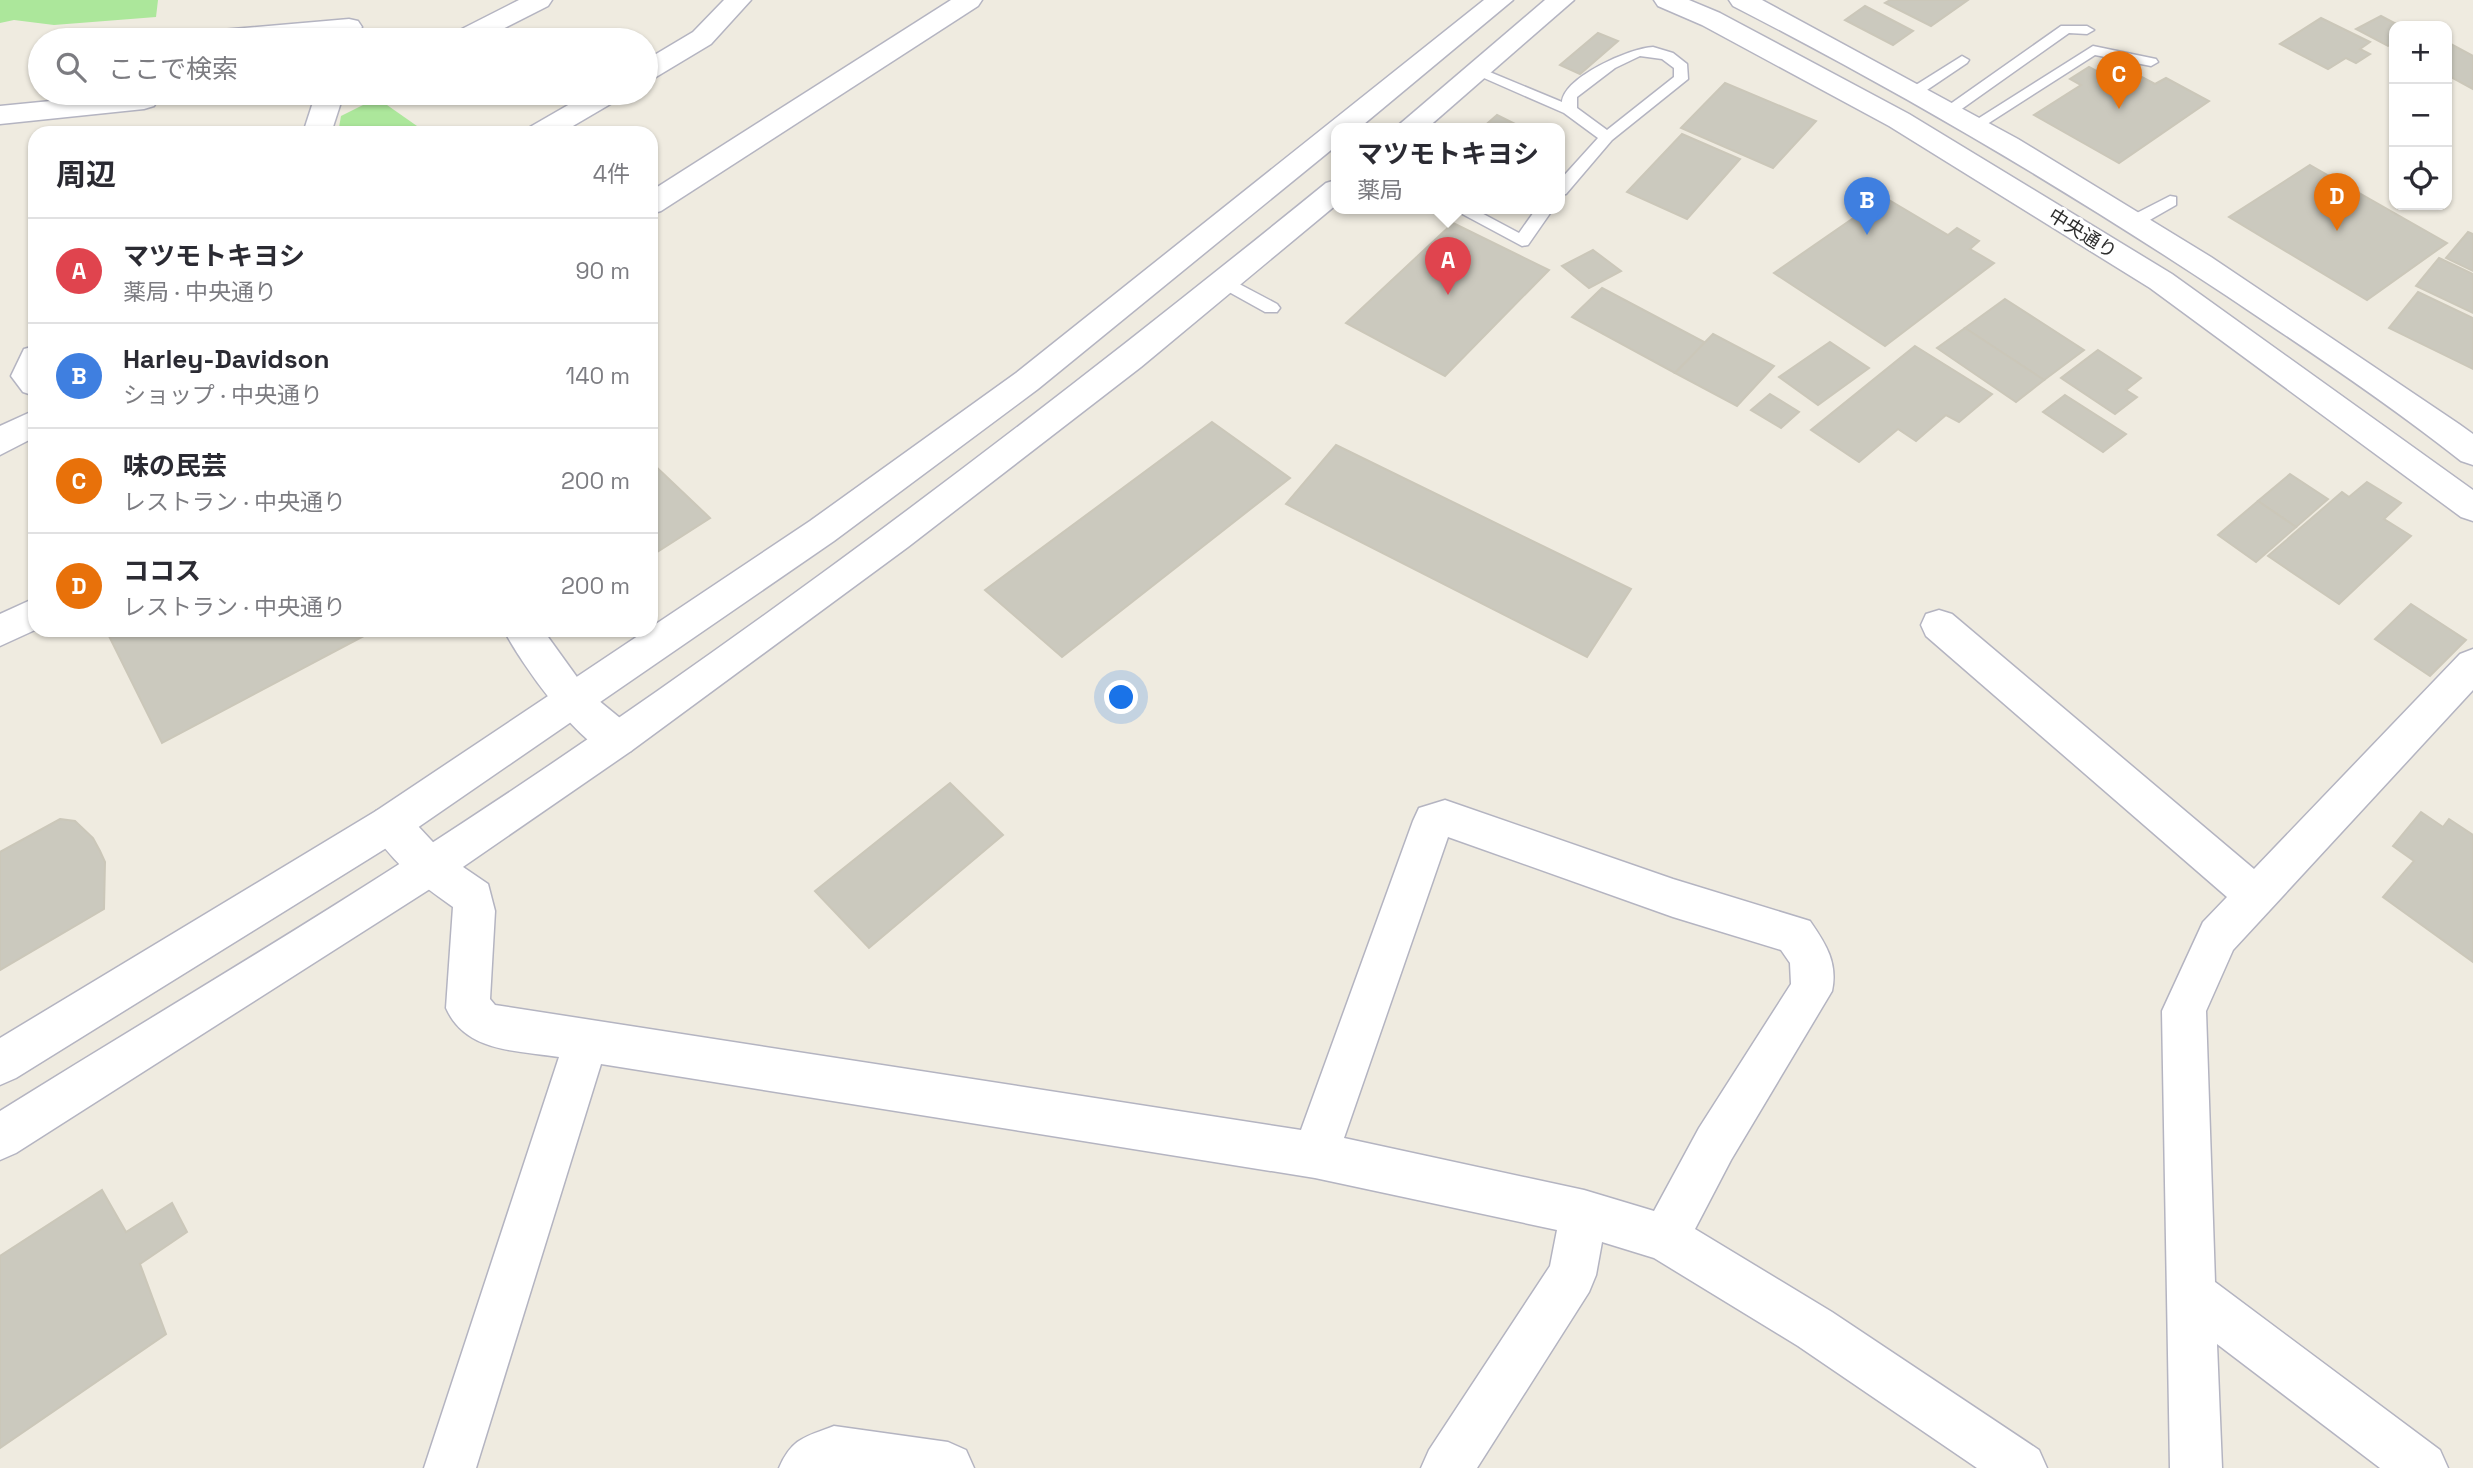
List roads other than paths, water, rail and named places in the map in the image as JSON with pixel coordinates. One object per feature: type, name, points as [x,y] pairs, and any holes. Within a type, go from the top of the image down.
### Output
[{"type":"street","points":[[349,28],[357,0]]},
{"type":"street","points":[[484,28],[539,0]]},
{"type":"street","points":[[658,64],[702,38],[738,0]]},
{"type":"street","points":[[658,200],[969,0]]},
{"type":"street","points":[[1347,123],[1500,0]]},
{"type":"street","points":[[1415,123],[1561,0]]},
{"type":"street","name":"中央通り","points":[[1667,0],[1711,19],[1899,120],[2161,281],[2473,508]]},
{"type":"street","name":"中央通り","points":[[1742,0],[1951,110],[2135,221],[2363,371],[2473,452]]},
{"type":"street","points":[[0,115],[81,105]]},
{"type":"street","points":[[133,126],[142,105]]},
{"type":"street","points":[[552,126],[588,105]]},
{"type":"street","points":[[0,1063],[390,824],[575,702],[822,531],[1027,381],[1331,136]]},
{"type":"street","points":[[0,1137],[430,866],[617,740],[896,537],[1226,283],[1331,194]]},
{"type":"street","points":[[0,442],[28,426]]},
{"type":"street","points":[[0,631],[28,617]]},
{"type":"street","points":[[1939,625],[2255,895]]},
{"type":"street","points":[[527,637],[575,702],[617,740]]},
{"type":"street","points":[[2196,1468],[2184,1011],[2217,936],[2473,665]]},
{"type":"street","points":[[1315,1155],[1433,821],[1445,818],[1672,898],[1795,934],[1810,956],[1814,975],[1811,991],[1715,1144],[1665,1238]]},
{"type":"street","points":[[390,824],[430,866],[473,897],[477,926],[468,979],[468,1008],[485,1024],[1315,1155],[1584,1213],[1665,1238],[1815,1329],[2021,1468]]},
{"type":"street","points":[[450,1468],[586,1041]]},
{"type":"street","points":[[1447,1468],[1572,1275],[1584,1213]]},
{"type":"street","points":[[2191,1294],[2422,1468]]},
{"type":"street","points":[[806,1468],[813,1459],[834,1451],[948,1468]]},
{"type":"lane","points":[[1951,110],[2066,29],[2087,30]]},
{"type":"lane","points":[[1565,184],[1606,137],[1681,79],[1682,67],[1672,57],[1648,50],[1628,53],[1570,95],[1569,110]]},
{"type":"lane","points":[[1976,125],[2093,50],[2151,62]]},
{"type":"lane","points":[[1916,91],[1962,60]]},
{"type":"lane","points":[[1475,71],[1569,110],[1606,137]]},
{"type":"lane","points":[[2135,221],[2169,201]]},
{"type":"lane","points":[[1470,214],[1522,242],[1542,214]]},
{"type":"lane","points":[[1226,283],[1270,308]]},
{"type":"place","name":"味の民芸","points":[[2119,109]]},
{"type":"place","name":"ココス","points":[[2337,231]]},
{"type":"place","name":"Harley-Davidson","points":[[1867,235]]},
{"type":"place","name":"マツモトキヨシ","points":[[1448,295]]}]
